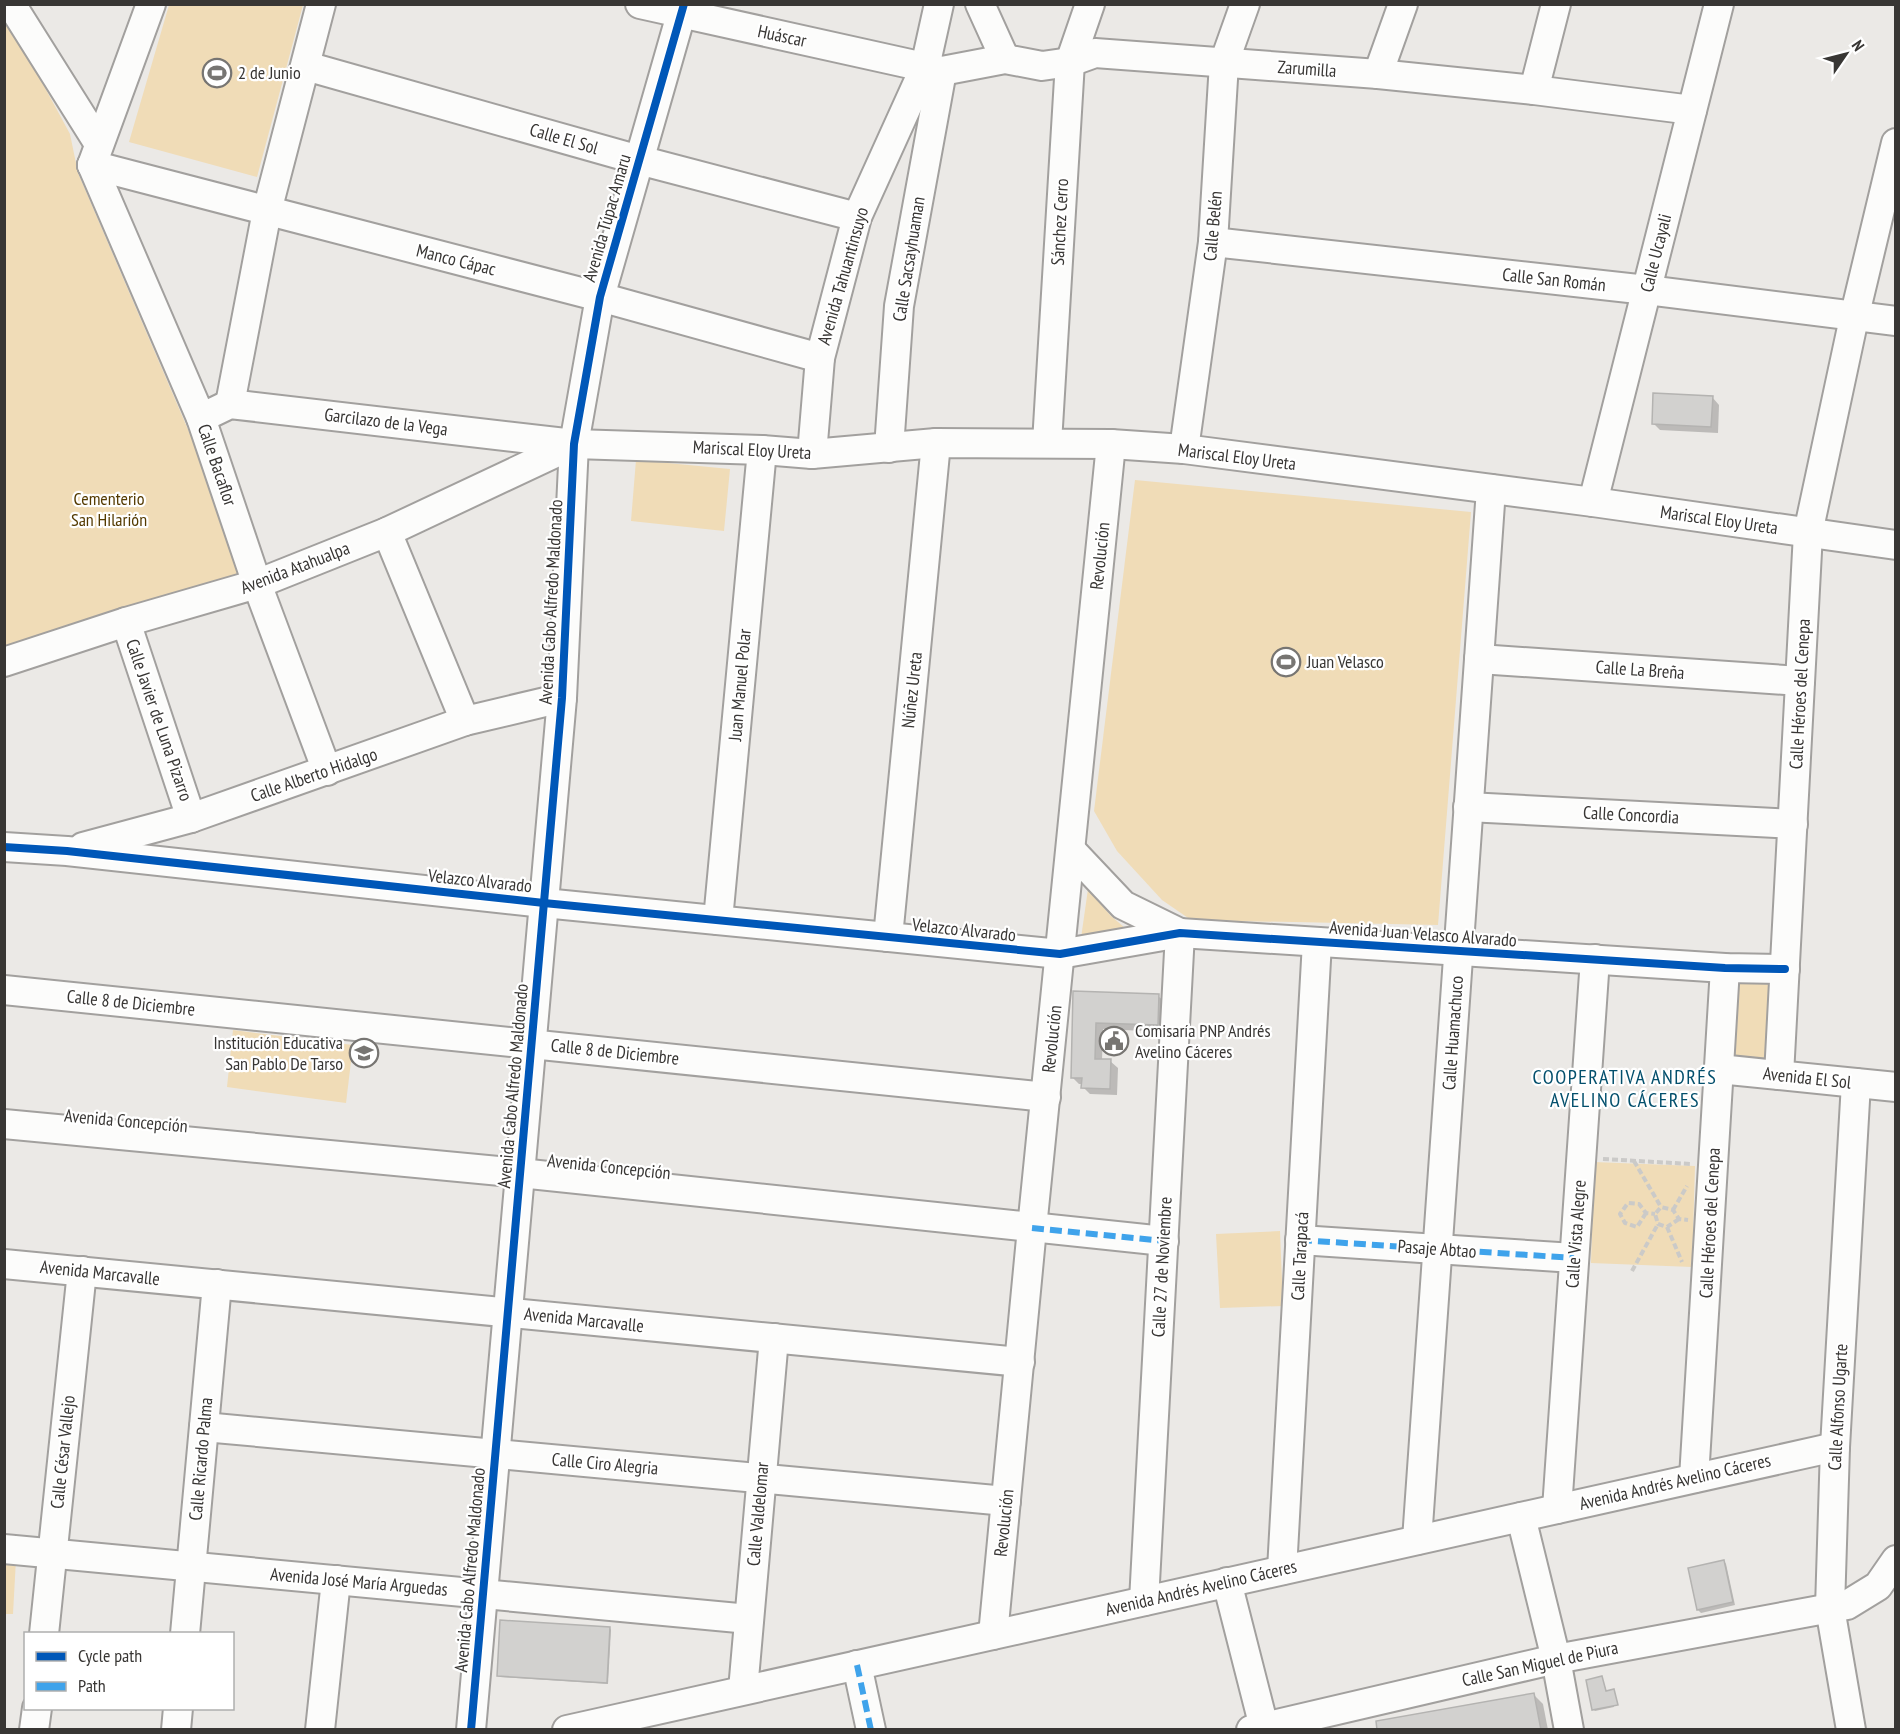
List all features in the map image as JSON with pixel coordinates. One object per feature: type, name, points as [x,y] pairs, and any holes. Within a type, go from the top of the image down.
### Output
[{"type":"street","name":"Calle Bacaflor","points":[[11,4],[95,154],[201,418],[257,584],[327,771]]},
{"type":"street","points":[[95,154],[151,4]]},
{"type":"street","points":[[201,418],[230,404],[267,211],[321,4]]},
{"type":"street","name":"Huáscar","points":[[640,4],[683,10],[933,69]]},
{"type":"street","name":"Avenida Tahuantinsuyo","points":[[812,454],[820,358],[857,217],[933,69],[939,4]]},
{"type":"street","points":[[980,4],[1005,59]]},
{"type":"street","name":"Sánchez Cerro","points":[[1047,443],[1070,62],[1090,4]]},
{"type":"street","name":"Calle Belén","points":[[1184,449],[1213,242],[1224,63],[1245,4]]},
{"type":"street","points":[[1378,74],[1403,4]]},
{"type":"street","points":[[1534,90],[1556,4]]},
{"type":"street","name":"Calle Ucayali","points":[[1593,502],[1719,4]]},
{"type":"street","name":"Avenida Túpac Amaru","points":[[574,444],[600,297],[683,10]]},
{"type":"street","name":"Zarumilla","points":[[933,69],[1005,59],[1042,66],[1070,62],[1095,53],[1378,74],[1534,90],[1692,110]]},
{"type":"street","name":"Calle El Sol","points":[[306,66],[639,160],[857,217]]},
{"type":"street","name":"Calle Sacsayhuaman","points":[[889,448],[899,306],[933,69]]},
{"type":"street","name":"Calle Héroes del Cenepa","points":[[1779,1075],[1808,533],[1854,318],[1896,144]]},
{"type":"street","name":"Manco Cápac","points":[[95,154],[267,211],[600,297],[820,358]]},
{"type":"street","name":"Calle San Román","points":[[1213,242],[1647,290],[1854,318],[1896,321]]},
{"type":"street","name":"Garcilazo de la Vega","points":[[230,404],[574,444]]},
{"type":"street","name":"Mariscal Eloy Ureta","points":[[574,444],[762,450],[812,454],[936,442],[1111,444],[1184,449],[1593,502],[1896,545]]},
{"type":"street","name":"Núñez Ureta","points":[[888,937],[936,442]]},
{"type":"street","name":"Avenida Atahualpa","points":[[4,662],[126,622],[257,584],[387,532],[574,444]]},
{"type":"street","name":"Avenida Cabo Alfredo Maldonado","points":[[471,1730],[562,698],[574,444]]},
{"type":"street","name":"Revolución","points":[[993,1635],[1111,444]]},
{"type":"street","name":"Juan Manuel Polar","points":[[718,920],[762,450]]},
{"type":"street","name":"Calle Huamachuco","points":[[1417,1540],[1491,489]]},
{"type":"street","points":[[387,532],[465,721]]},
{"type":"street","name":"Calle Javier de Luna Pizarro","points":[[126,622],[191,818]]},
{"type":"street","name":"Calle La Breña","points":[[1479,659],[1800,681]]},
{"type":"street","name":"Calle Alberto Hidalgo","points":[[67,851],[191,818],[465,721],[562,698]]},
{"type":"street","name":"Calle Concordia","points":[[1468,807],[1793,824]]},
{"type":"street","name":"Velazco Alvarado","points":[[4,848],[67,851],[544,903],[1060,954]]},
{"type":"street","points":[[1071,850],[1123,905],[1180,933]]},
{"type":"street","name":"Avenida Juan Velasco Alvarado","points":[[1060,954],[1180,933],[1725,968],[1785,969]]},
{"type":"street","name":"Calle 27 de Noviembre","points":[[1144,1601],[1180,933]]},
{"type":"street","name":"Calle Tarapacá","points":[[1282,1570],[1317,942]]},
{"type":"street","name":"Calle Vista Alegre","points":[[1557,1509],[1595,959]]},
{"type":"street","name":"Calle Héroes del Cenepa","points":[[1694,1478],[1725,968]]},
{"type":"street","name":"Calle 8 de Diciembre","points":[[4,990],[1046,1097]]},
{"type":"street","name":"Avenida El Sol","points":[[1719,1069],[1896,1086]]},
{"type":"street","name":"Calle Alfonso Ugarte","points":[[1851,1730],[1830,1608],[1835,1447],[1856,1083]]},
{"type":"street","name":"Avenida Concepción","points":[[4,1124],[520,1173],[1164,1241]]},
{"type":"street","name":"Pasaje Abtao","points":[[1300,1240],[1574,1258]]},
{"type":"street","name":"Avenida Marcavalle","points":[[4,1264],[1020,1362]]},
{"type":"street","name":"Calle César Vallejo","points":[[44,1632],[82,1271]]},
{"type":"street","name":"Calle Ricardo Palma","points":[[185,1632],[216,1284]]},
{"type":"street","name":"Calle Valdelomar","points":[[743,1690],[774,1338]]},
{"type":"street","name":"Calle Ciro Alegria","points":[[204,1427],[1006,1501]]},
{"type":"street","name":"Avenida Andrés Avelino Cáceres","points":[[567,1730],[1835,1447]]},
{"type":"street","points":[[1521,1517],[1556,1659],[1569,1730]]},
{"type":"street","name":"Avenida José María Arguedas","points":[[4,1549],[749,1618]]},
{"type":"street","name":"Calle San Miguel de Piura","points":[[1258,1728],[1556,1659],[1846,1605],[1878,1586],[1896,1560]]},
{"type":"street","points":[[320,1730],[336,1580]]},
{"type":"street","points":[[1227,1582],[1258,1728]]},
{"type":"street","points":[[857,1665],[871,1730]]},
{"type":"street","points":[[34,1730],[37,1710]]},
{"type":"street","points":[[176,1730],[178,1710]]},
{"type":"path","points":[[1581,1158],[1713,1165]]},
{"type":"path","points":[[1634,1161],[1661,1207],[1673,1210],[1678,1219]]},
{"type":"path","points":[[1646,1213],[1637,1227],[1625,1223],[1620,1214],[1628,1203],[1639,1204],[1646,1213],[1654,1214]]},
{"type":"path","points":[[1654,1214],[1661,1207]]},
{"type":"path","points":[[1654,1214],[1658,1224],[1667,1227],[1684,1266]]},
{"type":"path","points":[[1667,1227],[1678,1219],[1710,1222]]},
{"type":"path","points":[[1632,1271],[1658,1224]]},
{"type":"green space","name":"2 de Junio","points":[[169,5],[303,5],[257,177],[129,142]]},
{"type":"green space","name":"Cementerio San Hilarión","points":[[4,12],[70,134],[78,173],[250,574],[4,653]]},
{"type":"green space","points":[[636,460],[730,469],[724,531],[631,521]]},
{"type":"green space","name":"Juan Velasco","points":[[1135,480],[1471,512],[1438,925],[1191,920],[1162,900],[1117,851],[1094,811]]},
{"type":"green space","points":[[1088,889],[1110,915],[1133,935],[1081,938]]},
{"type":"green space","points":[[1736,979],[1773,982],[1767,1065],[1729,1062]]},
{"type":"green space","points":[[233,1030],[353,1045],[346,1103],[227,1087]]},
{"type":"green space","points":[[1594,1162],[1695,1166],[1692,1267],[1591,1263]]},
{"type":"green space","points":[[1280,1231],[1283,1306],[1220,1308],[1216,1234]]},
{"type":"green space","points":[[4,1559],[16,1559],[13,1614],[5,1614]]},
{"type":"building","points":[[1653,393],[1713,396],[1711,427],[1652,424]]},
{"type":"building","points":[[1073,991],[1159,994],[1158,1025],[1096,1023],[1095,1059],[1111,1059],[1110,1089],[1081,1088],[1082,1078],[1071,1078]]},
{"type":"building","points":[[1724,1560],[1733,1602],[1697,1610],[1688,1568]]},
{"type":"building","points":[[500,1620],[610,1627],[607,1683],[497,1676]]},
{"type":"building","points":[[1602,1676],[1606,1691],[1614,1689],[1618,1705],[1592,1710],[1586,1680]]},
{"type":"building","points":[[1534,1693],[1541,1730],[1377,1730],[1376,1721]]},
{"type":"marked path","points":[[1032,1228],[1164,1241]]},
{"type":"marked path","points":[[1300,1240],[1574,1258]]},
{"type":"marked path","points":[[857,1665],[871,1730]]},
{"type":"cycle path","points":[[471,1730],[562,698],[574,444],[600,297],[684,4]]},
{"type":"cycle path","points":[[4,847],[67,851],[544,903],[1060,954],[1180,933],[1725,968],[1785,969]]},
{"type":"place","name":"2 de Junio","points":[[217,73]]},
{"type":"place","name":"Juan Velasco","points":[[1286,662]]},
{"type":"place","name":"Comisaría PNP Andrés Avelino Cáceres","points":[[1114,1041]]},
{"type":"place","name":"Institución Educativa San Pablo De Tarso","points":[[364,1053]]},
{"type":"district","name":"COOPERATIVA ANDRÉS AVELINO CÁCERES","points":[[1625,1088]]}]
